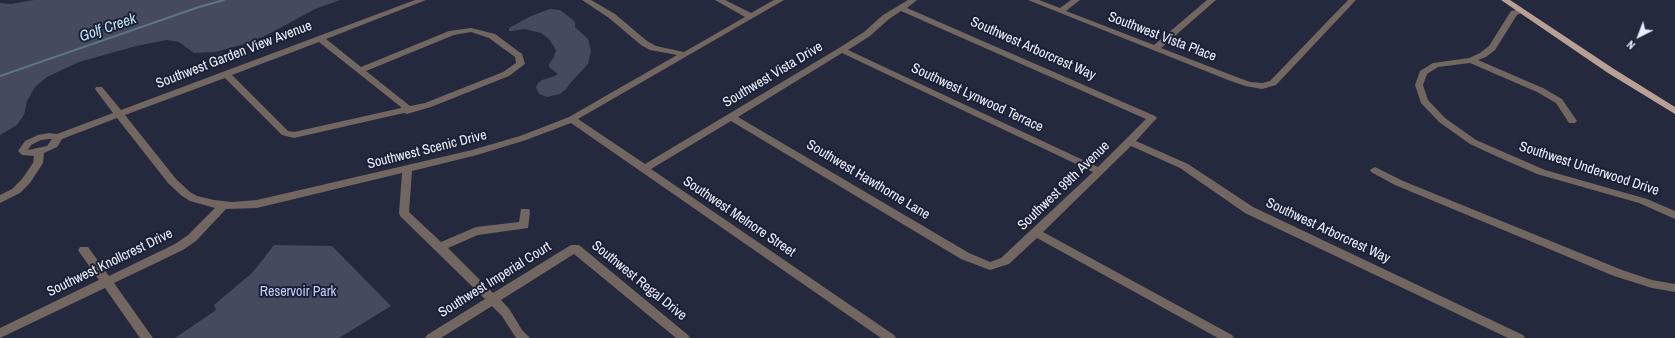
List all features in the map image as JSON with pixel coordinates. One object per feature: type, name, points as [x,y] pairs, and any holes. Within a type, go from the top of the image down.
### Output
[{"type":"main road","points":[[1505,0],[1675,111]]},
{"type":"street","name":"Southwest Garden View Avenue","points":[[56,138],[54,145],[39,152],[25,153],[23,148],[28,143],[38,138],[49,136],[56,138],[422,0]]},
{"type":"street","points":[[586,0],[612,16],[644,43],[653,48],[683,54]]},
{"type":"street","points":[[719,0],[750,16]]},
{"type":"street","name":"Southwest Scenic Drive","points":[[99,89],[172,181],[186,194],[194,199],[232,206],[270,202],[474,154],[523,138],[572,119],[683,54],[780,0]]},
{"type":"street","name":"Southwest Vista Drive","points":[[644,169],[842,50],[867,34],[878,23],[913,0]]},
{"type":"street","name":"Southwest Vista Place","points":[[1032,0],[1231,78],[1248,84],[1262,86],[1273,83],[1279,78],[1352,0]]},
{"type":"street","points":[[1061,11],[1076,0]]},
{"type":"street","points":[[1156,48],[1212,0]]},
{"type":"street","name":"Southwest Arborcrest Way","points":[[901,8],[1152,118]]},
{"type":"street","name":"Southwest Underwood Drive","points":[[1521,11],[1514,12],[1492,48],[1483,55],[1471,60],[1436,65],[1423,73],[1419,85],[1424,101],[1442,120],[1473,142],[1534,169],[1643,201],[1675,215]]},
{"type":"street","points":[[225,73],[285,133],[301,135],[428,105],[506,74],[521,64],[519,56],[492,36],[471,30],[452,33],[361,70]]},
{"type":"street","points":[[320,38],[405,106],[407,111]]},
{"type":"street","name":"Southwest Lynwood Terrace","points":[[842,50],[937,93],[1100,172]]},
{"type":"street","points":[[1471,60],[1540,90],[1559,101],[1572,121]]},
{"type":"street","name":"Southwest Hawthorne Lane","points":[[732,117],[965,256],[990,266]]},
{"type":"street","name":"Southwest 99th Avenue","points":[[990,266],[1005,261],[1036,233],[1100,172],[1152,118]]},
{"type":"street","name":"Southwest Melnore Street","points":[[572,119],[890,338]]},
{"type":"street","name":"Southwest Arborcrest Way","points":[[1130,142],[1184,166],[1249,210],[1519,338]]},
{"type":"street","points":[[0,200],[16,191],[26,181],[38,163],[39,152]]},
{"type":"street","points":[[407,170],[404,213],[506,313],[518,333],[524,338]]},
{"type":"street","points":[[1375,170],[1399,183],[1618,272],[1652,284],[1675,288]]},
{"type":"street","name":"Southwest Knollcrest Drive","points":[[0,333],[179,247],[192,238],[224,205]]},
{"type":"street","points":[[440,247],[476,231],[524,225],[525,212]]},
{"type":"street","points":[[1036,233],[1228,338]]},
{"type":"street","name":"Southwest Imperial Court","points":[[431,338],[574,248]]},
{"type":"street","name":"Southwest Regal Drive","points":[[574,248],[684,338]]},
{"type":"street","points":[[84,250],[147,338]]},
{"type":"green space","points":[[34,0],[340,0],[315,9],[267,35],[248,43],[215,52],[194,53],[179,42],[167,40],[136,46],[79,62],[47,77],[35,87],[27,101],[24,115],[17,125],[0,135],[0,3],[11,4]]},
{"type":"green space","points":[[550,9],[560,10],[573,20],[575,27],[588,39],[591,51],[588,64],[566,89],[560,94],[547,97],[539,94],[536,87],[542,80],[558,74],[549,67],[556,50],[549,39],[541,33],[524,29],[509,31],[509,28],[531,16]]},
{"type":"green space","name":"Reservoir Park","points":[[274,245],[332,246],[391,306],[339,338],[175,338],[216,310],[214,305],[253,272]]},
{"type":"waterway","name":"Golf Creek","points":[[0,76],[199,7],[224,0]]}]
